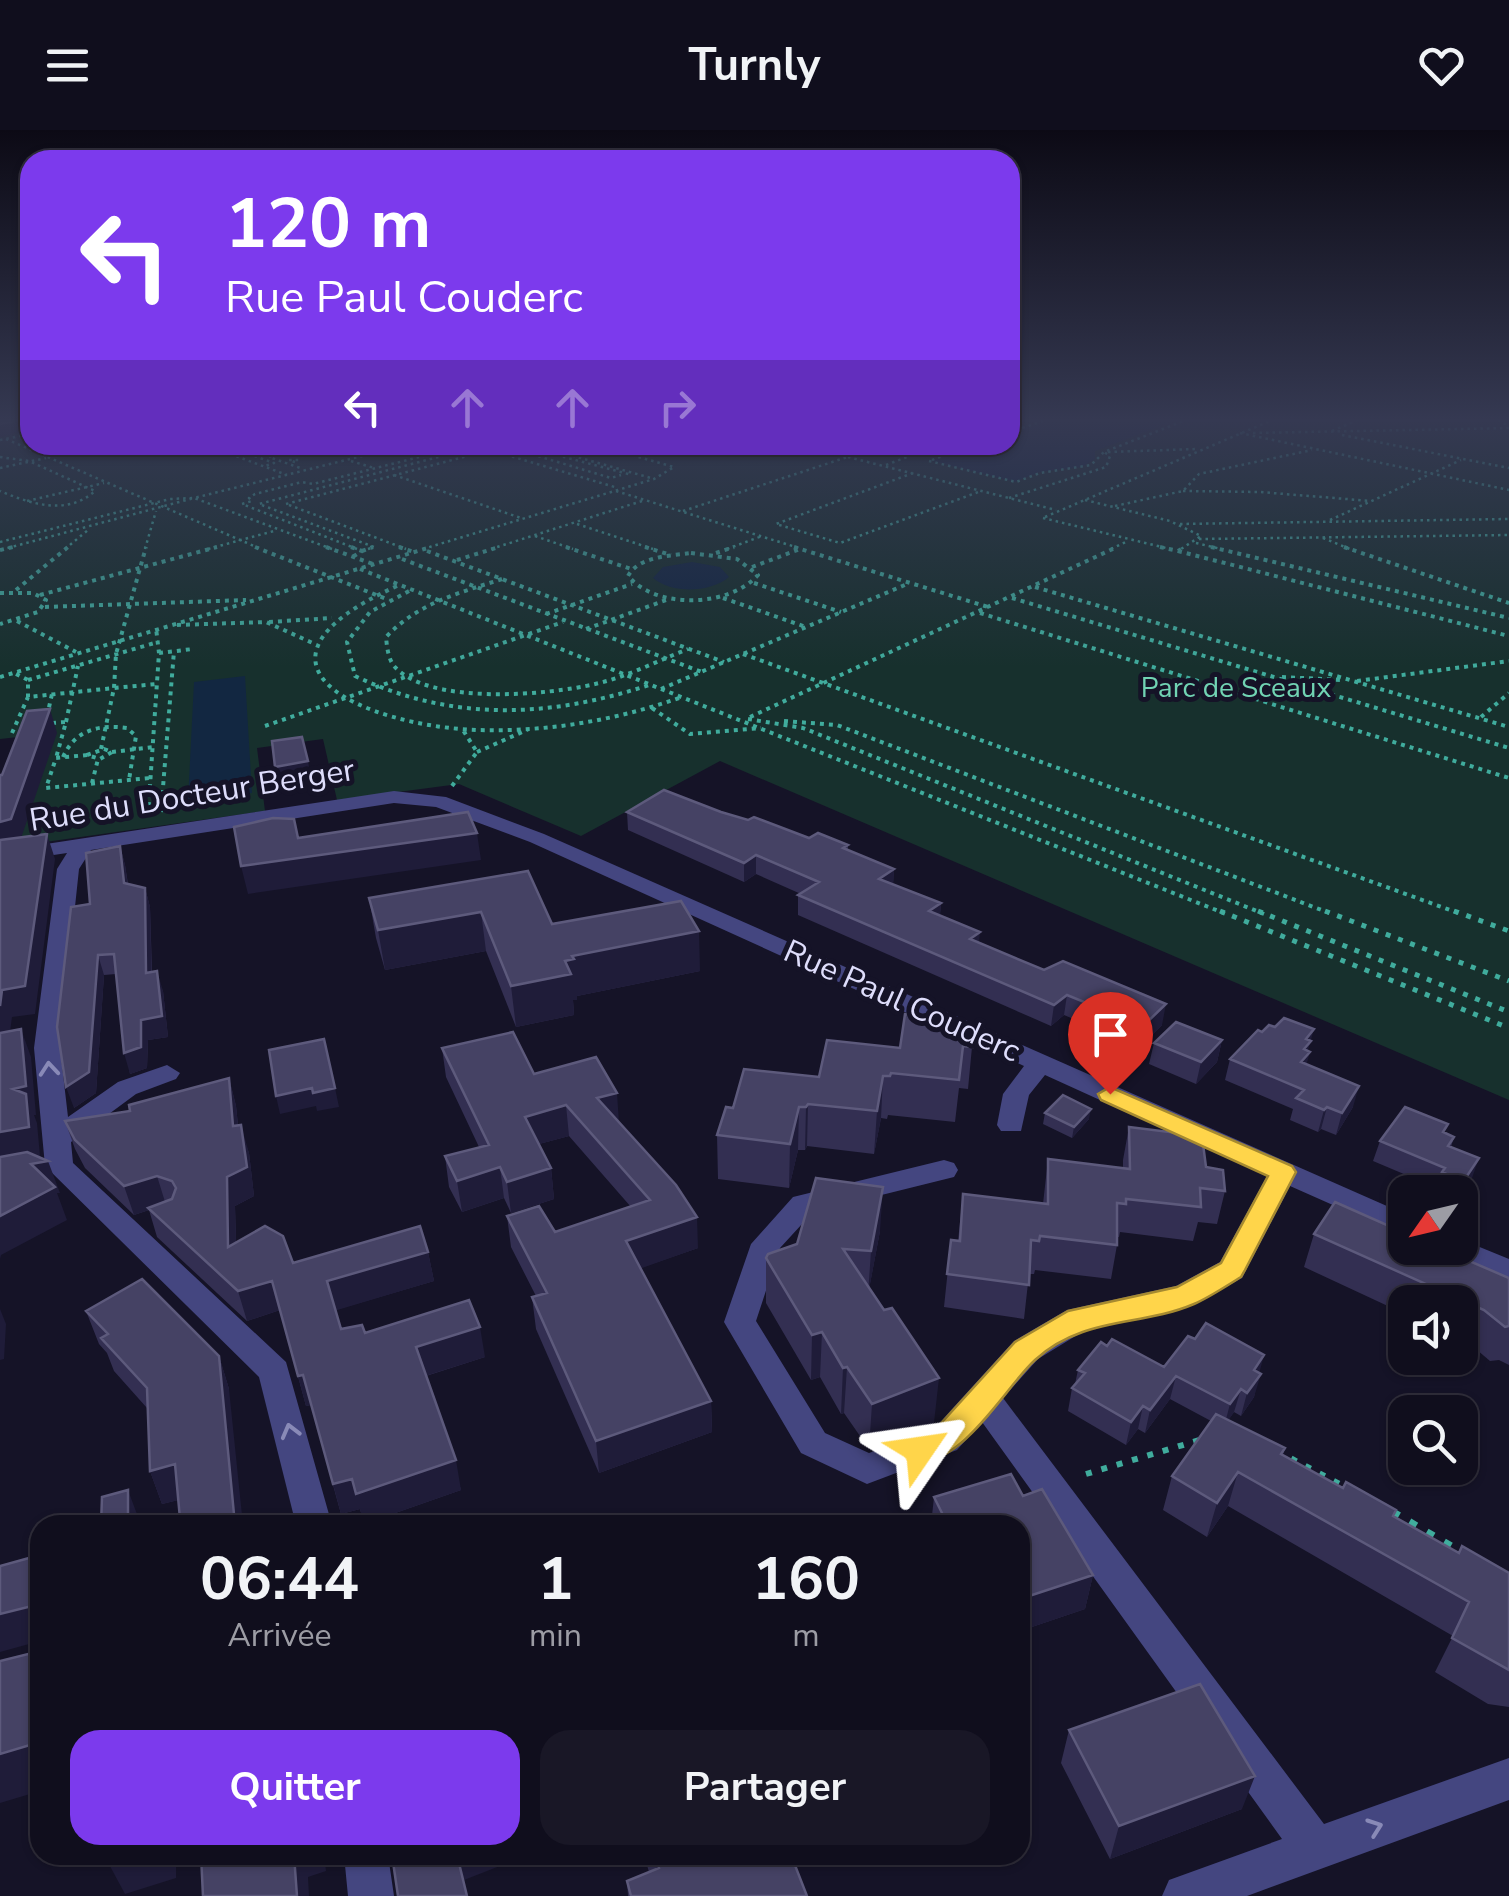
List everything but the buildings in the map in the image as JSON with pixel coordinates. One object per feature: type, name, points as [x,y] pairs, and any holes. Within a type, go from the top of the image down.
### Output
[{"type":"street","name":"Rue du Docteur Berger","points":[[0,857],[394,798]]},
{"type":"street","name":"Rue Paul Couderc","points":[[394,798],[439,801],[521,831],[1388,1218]]},
{"type":"street","points":[[51,1158],[47,1048],[68,869],[82,845]]},
{"type":"street","points":[[1010,1125],[1016,1094],[1041,1064]]},
{"type":"street","points":[[51,1158],[127,1088],[168,1073]]},
{"type":"street","points":[[51,1158],[140,1227],[274,1371],[311,1515]]},
{"type":"street","points":[[944,1170],[862,1193],[803,1204],[766,1244],[740,1322],[814,1443],[867,1469],[946,1440],[1026,1350],[1078,1319],[1184,1296],[1231,1270],[1283,1172]]},
{"type":"street","points":[[1478,1258],[1509,1272]]},
{"type":"street","points":[[985,1400],[1316,1848]]},
{"type":"street","points":[[1185,1896],[1509,1779]]},
{"type":"street","points":[[367,1865],[371,1896]]},
{"type":"path","points":[[33,502],[73,502]]},
{"type":"path","points":[[0,542],[157,502]]},
{"type":"path","points":[[0,550],[182,502]]},
{"type":"path","points":[[205,502],[373,566]]},
{"type":"path","points":[[250,502],[242,504],[362,551]]},
{"type":"path","points":[[265,502],[259,504],[374,547],[352,556]]},
{"type":"path","points":[[292,502],[286,504],[415,553]]},
{"type":"path","points":[[475,502],[524,519]]},
{"type":"path","points":[[0,677],[578,502]]},
{"type":"path","points":[[454,561],[637,502]]},
{"type":"path","points":[[652,502],[990,608]]},
{"type":"path","points":[[682,511],[708,502]]},
{"type":"path","points":[[835,502],[776,524],[840,543],[950,502]]},
{"type":"path","points":[[1025,502],[1059,511]]},
{"type":"path","points":[[1079,502],[1043,518],[1509,636]]},
{"type":"path","points":[[1096,502],[1180,524],[1201,536],[1178,552]]},
{"type":"path","points":[[1112,506],[1128,502]]},
{"type":"path","points":[[1325,522],[1368,502]]},
{"type":"path","points":[[152,503],[389,600]]},
{"type":"path","points":[[100,749],[114,688],[116,654],[156,511]]},
{"type":"path","points":[[1180,524],[1509,519]]},
{"type":"path","points":[[574,523],[670,555]]},
{"type":"path","points":[[14,592],[92,526]]},
{"type":"path","points":[[0,593],[40,596],[277,530]]},
{"type":"path","points":[[1197,541],[1509,534]]},
{"type":"path","points":[[534,536],[631,568],[670,555],[713,554],[752,566],[803,548]]},
{"type":"path","points":[[713,554],[763,536]]},
{"type":"path","points":[[1321,537],[1366,557],[1509,603]]},
{"type":"path","points":[[746,720],[1128,541]]},
{"type":"path","points":[[1197,541],[1509,618]]},
{"type":"path","points":[[423,550],[724,662]]},
{"type":"path","points":[[342,553],[373,566]]},
{"type":"path","points":[[399,558],[702,672]]},
{"type":"path","points":[[752,566],[758,575],[754,583]]},
{"type":"path","points":[[631,568],[628,576],[632,584]]},
{"type":"path","points":[[360,570],[622,676],[764,727],[1509,1028]]},
{"type":"path","points":[[502,579],[413,609],[386,638],[388,654],[396,668],[412,678],[448,688],[511,694],[583,686],[622,676],[688,649]]},
{"type":"path","points":[[720,597],[754,583],[841,612]]},
{"type":"path","points":[[661,689],[910,583]]},
{"type":"path","points":[[546,614],[632,584],[672,598]]},
{"type":"path","points":[[398,586],[335,618],[315,644],[316,670],[346,700],[392,719],[461,727],[534,727],[594,721],[682,697]]},
{"type":"path","points":[[1035,587],[1509,727]]},
{"type":"path","points":[[409,590],[356,626],[347,642],[355,676],[378,689],[449,708],[493,712],[583,705],[650,685]]},
{"type":"path","points":[[40,596],[46,600],[44,607]]},
{"type":"path","points":[[586,629],[672,598],[720,597],[806,627]]},
{"type":"path","points":[[1012,598],[1509,748]]},
{"type":"path","points":[[0,624],[44,607],[254,600]]},
{"type":"path","points":[[980,613],[1509,778]]},
{"type":"path","points":[[168,625],[335,618]]},
{"type":"path","points":[[17,620],[78,652]]},
{"type":"path","points":[[265,726],[412,678],[566,621]]},
{"type":"path","points":[[266,622],[315,644]]},
{"type":"path","points":[[146,823],[160,653],[156,628]]},
{"type":"path","points":[[13,673],[28,680],[158,642]]},
{"type":"path","points":[[160,653],[193,649]]},
{"type":"path","points":[[161,812],[174,651]]},
{"type":"path","points":[[742,654],[1509,931]]},
{"type":"path","points":[[1270,676],[1354,681],[1509,661]]},
{"type":"path","points":[[60,758],[78,666]]},
{"type":"path","points":[[28,680],[28,697],[13,730],[30,725]]},
{"type":"path","points":[[28,697],[158,684]]},
{"type":"path","points":[[1480,718],[1509,693]]},
{"type":"path","points":[[52,694],[44,724],[66,722]]},
{"type":"path","points":[[652,708],[690,734],[764,727]]},
{"type":"path","points":[[746,720],[838,725],[1509,981]]},
{"type":"path","points":[[772,720],[803,728],[1509,1012]]},
{"type":"path","points":[[129,780],[136,736],[131,730],[106,727],[71,738],[46,788],[151,778]]},
{"type":"path","points":[[461,727],[477,752]]},
{"type":"path","points":[[454,783],[477,752],[534,727]]},
{"type":"path","points":[[60,758],[88,755],[100,749],[112,752],[153,747]]},
{"type":"path","points":[[88,755],[98,759],[112,752]]},
{"type":"path","points":[[92,783],[98,759]]},
{"type":"path","points":[[1086,1474],[1199,1439],[1215,1440]]},
{"type":"path","points":[[1262,1443],[1361,1496]]},
{"type":"path","points":[[1378,1504],[1476,1561]]},
{"type":"green space","name":"Parc de Sceaux","points":[[0,502],[1509,502],[1509,1100],[720,761],[581,836],[459,784],[337,800],[323,739],[257,748],[265,811],[17,846],[55,733],[0,739]]},
{"type":"water","points":[[692,562],[720,567],[729,577],[702,589],[670,587],[653,578],[663,567]]},
{"type":"water","points":[[245,676],[252,793],[188,801],[194,682]]},
{"type":"route","points":[[920,1450],[946,1440],[1026,1350],[1078,1319],[1184,1296],[1231,1270],[1283,1172],[1110,1094]]}]
